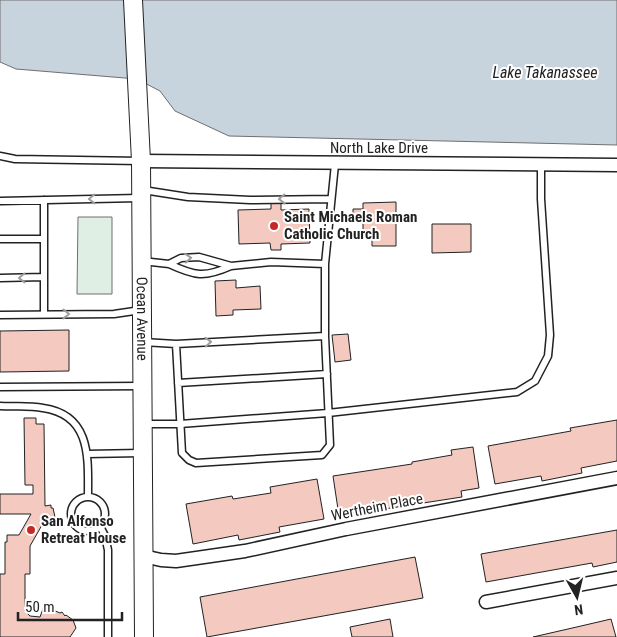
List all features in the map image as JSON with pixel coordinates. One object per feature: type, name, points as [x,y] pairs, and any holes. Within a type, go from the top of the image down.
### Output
[{"type":"street","name":"Ocean Avenue","points":[[133,0],[141,162],[144,637]]},
{"type":"street","name":"North Lake Drive","points":[[141,162],[617,164]]},
{"type":"street","name":"Wertheim Place","points":[[143,556],[176,561],[237,552],[346,529],[617,478]]},
{"type":"street","points":[[486,602],[617,578]]},
{"type":"lane","points":[[0,156],[15,160],[141,162]]},
{"type":"lane","points":[[176,344],[182,453],[189,460],[196,463],[322,455],[330,445],[326,374],[325,264],[335,164]]},
{"type":"lane","points":[[142,424],[180,424],[328,413],[517,392],[535,380],[548,356],[550,335],[541,199],[541,164]]},
{"type":"lane","points":[[0,200],[44,200],[141,194],[250,200],[331,199]]},
{"type":"lane","points":[[44,200],[44,314]]},
{"type":"lane","points":[[0,239],[44,239]]},
{"type":"lane","points":[[169,264],[181,258],[199,257],[231,266]]},
{"type":"lane","points":[[141,261],[169,264],[196,275],[215,273],[231,266],[270,262],[325,264]]},
{"type":"lane","points":[[0,278],[44,277]]},
{"type":"lane","points":[[0,315],[114,314],[142,310]]},
{"type":"lane","points":[[142,342],[176,344],[325,336]]},
{"type":"lane","points":[[178,383],[326,374]]},
{"type":"lane","points":[[0,387],[142,386]]},
{"type":"lane","points":[[0,406],[31,406],[55,411],[67,418],[77,428],[83,436],[87,454],[88,496]]},
{"type":"lane","points":[[87,454],[143,453]]},
{"type":"lane","points":[[88,496],[98,500],[104,507],[105,517],[100,526],[94,530],[84,530],[76,527],[72,520],[71,511],[74,504],[80,498],[88,496]]},
{"type":"lane","points":[[100,526],[105,536],[108,550],[108,637]]},
{"type":"green space","points":[[78,217],[112,217],[112,294],[77,294]]},
{"type":"water","name":"Lake Takanassee","points":[[0,0],[617,0],[617,145],[229,136],[175,111],[160,91],[137,79],[16,69],[0,62]]},
{"type":"building","points":[[396,202],[396,246],[372,246],[372,237],[363,237],[363,221],[353,221],[353,209],[363,209],[363,203]]},
{"type":"building","name":"Saint Michaels Roman Catholic Church","points":[[271,203],[281,203],[281,210],[309,209],[310,243],[281,244],[281,250],[271,250],[270,243],[239,244],[238,210],[271,209]]},
{"type":"building","points":[[432,224],[471,224],[471,252],[432,253]]},
{"type":"building","points":[[236,280],[236,288],[260,286],[261,309],[233,310],[233,315],[216,316],[215,281]]},
{"type":"building","points":[[69,330],[69,371],[0,372],[0,331]]},
{"type":"building","points":[[348,334],[351,360],[335,362],[332,335]]},
{"type":"building","name":"San Alfonso Retreat House","points":[[24,418],[36,418],[36,424],[44,424],[45,506],[51,505],[55,517],[51,523],[42,525],[30,546],[30,574],[25,574],[25,611],[30,616],[40,617],[44,606],[60,613],[62,612],[73,620],[76,628],[70,637],[0,637],[0,574],[5,574],[5,542],[7,542],[7,535],[19,535],[31,514],[0,514],[0,494],[33,494],[33,485],[25,485]]},
{"type":"building","points":[[617,420],[617,461],[581,468],[582,473],[542,481],[541,476],[495,484],[488,446],[571,431],[570,428]]},
{"type":"building","points":[[473,447],[479,488],[461,491],[462,497],[339,516],[333,476],[412,464],[412,462],[452,455],[451,450]]},
{"type":"building","points":[[317,479],[324,519],[279,527],[280,532],[239,540],[238,535],[193,544],[186,504],[232,496],[233,499],[271,493],[270,487]]},
{"type":"building","points":[[617,530],[617,562],[593,567],[592,563],[486,582],[481,554]]},
{"type":"building","points":[[415,557],[423,598],[207,637],[200,597]]},
{"type":"building","points":[[390,619],[393,637],[352,637],[350,627]]},
{"type":"building","points":[[611,619],[616,637],[533,637],[581,626]]},
{"type":"place","name":"Saint Michaels Roman Catholic Church","points":[[274,226]]},
{"type":"place","name":"San Alfonso Retreat House","points":[[31,530]]}]
